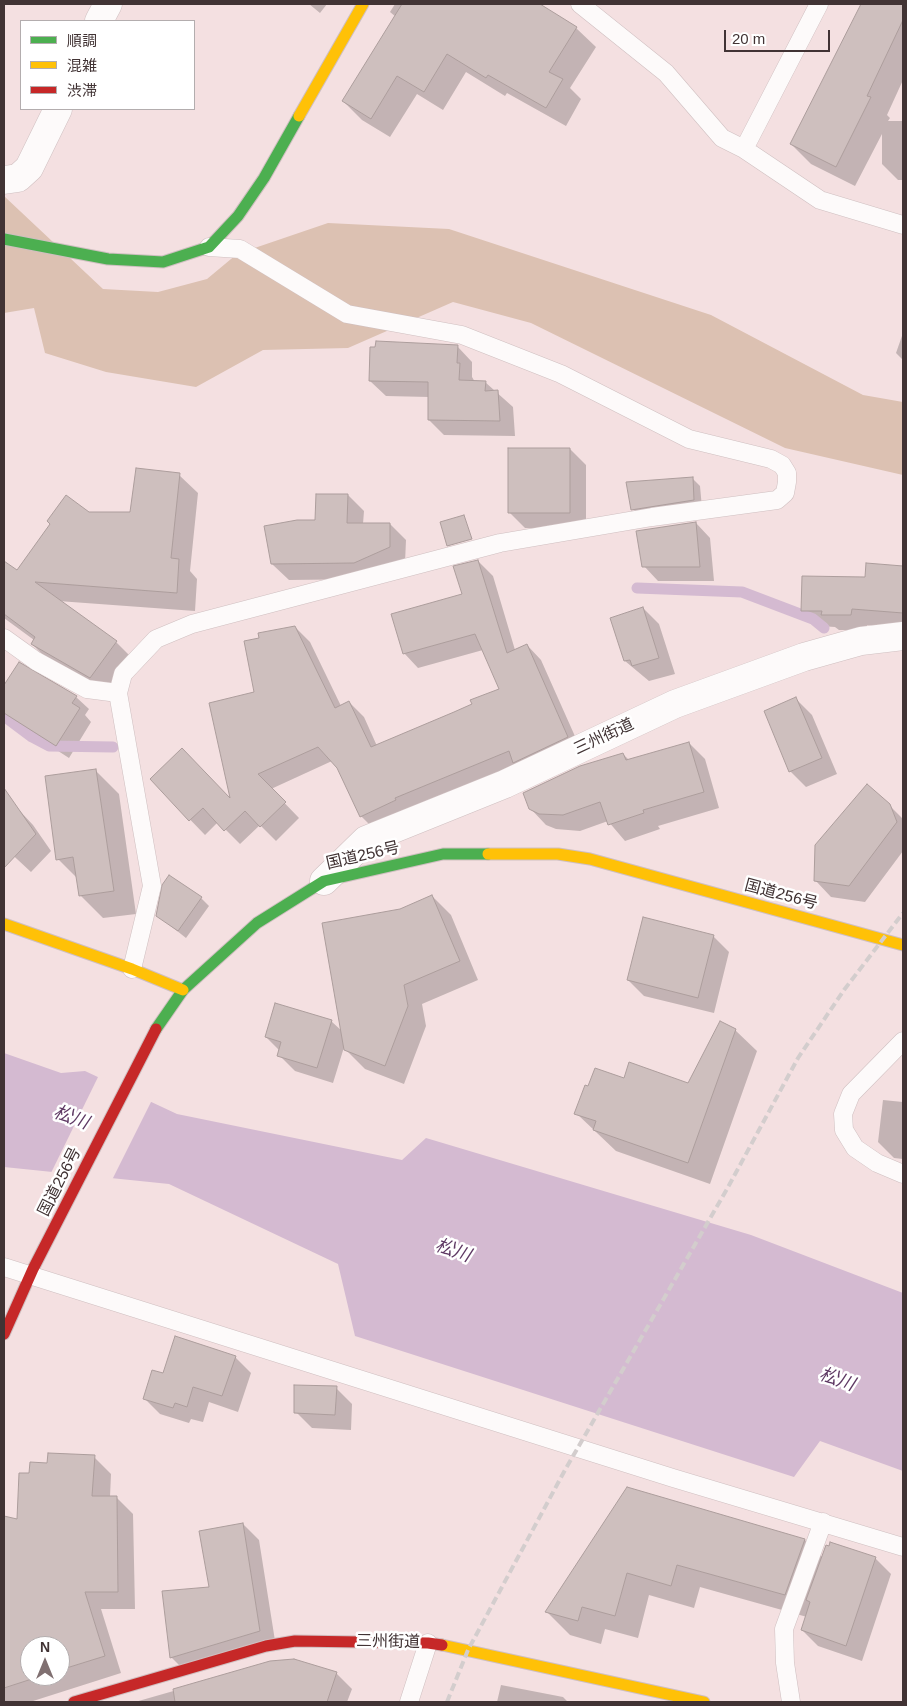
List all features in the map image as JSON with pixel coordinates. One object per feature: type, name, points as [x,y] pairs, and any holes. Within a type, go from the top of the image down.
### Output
[{"type":"main road","points":[[4,239],[108,259],[163,262],[209,247],[238,216],[264,178],[363,4]]},
{"type":"main road","name":"国道256号","points":[[4,1334],[32,1273],[157,1027],[183,990],[257,923],[324,881],[443,854],[558,854],[590,859],[903,946]]},
{"type":"main road","points":[[4,924],[132,969],[183,990]]},
{"type":"main road","name":"三州街道","points":[[74,1702],[266,1646],[286,1642],[428,1643],[478,1652],[704,1702]]},
{"type":"street","points":[[100,20],[108,4]]},
{"type":"street","points":[[4,180],[18,178],[29,168],[58,110]]},
{"type":"street","name":"三州街道","points":[[324,881],[366,840],[505,784],[675,704],[804,657],[861,641],[903,636]]},
{"type":"lane","points":[[580,4],[666,73],[722,138],[744,149],[820,200],[903,225]]},
{"type":"lane","points":[[744,149],[819,4]]},
{"type":"lane","points":[[132,969],[141,941],[152,886],[118,693],[124,674],[156,640],[192,624],[500,543],[652,517],[777,500],[785,493],[787,482],[787,473],[782,465],[771,459],[689,439],[561,374],[462,335],[346,314],[240,249],[209,247]]},
{"type":"lane","points":[[4,638],[36,661],[87,689],[118,693]]},
{"type":"lane","points":[[903,1041],[851,1094],[843,1114],[844,1130],[855,1148],[877,1163],[903,1174]]},
{"type":"lane","points":[[4,1267],[32,1273],[673,1478],[903,1547]]},
{"type":"lane","points":[[791,1702],[785,1663],[784,1629],[822,1522]]},
{"type":"lane","points":[[409,1702],[428,1643]]},
{"type":"shaded area","points":[[4,196],[103,289],[158,292],[207,279],[237,254],[328,223],[449,229],[711,315],[863,395],[903,402],[903,475],[785,448],[531,323],[453,302],[348,348],[263,350],[196,387],[106,372],[45,353],[34,308],[4,313]]},
{"type":"water","name":"松川","points":[[4,1053],[61,1073],[85,1071],[177,1114],[402,1160],[426,1138],[751,1235],[903,1293],[903,1471],[820,1441],[794,1477],[355,1336],[338,1264],[169,1184],[4,1167]]},
{"type":"pier","points":[[99,1075],[152,1100],[111,1182],[50,1175]]},
{"type":"building","points":[[402,4],[540,4],[577,27],[549,72],[563,79],[546,108],[488,75],[486,78],[447,54],[424,92],[397,76],[371,119],[342,101]]},
{"type":"building","points":[[861,4],[903,4],[903,20],[867,96],[871,97],[836,167],[790,144]]},
{"type":"building","points":[[376,341],[458,345],[457,363],[460,363],[459,380],[486,381],[485,391],[498,390],[500,421],[428,420],[428,382],[369,381],[370,347],[375,347]]},
{"type":"building","points":[[508,448],[570,448],[570,513],[508,513]]},
{"type":"building","points":[[136,468],[180,473],[171,558],[179,559],[177,593],[35,582],[117,641],[90,678],[31,644],[35,637],[4,614],[4,561],[17,570],[50,524],[47,521],[66,495],[89,512],[130,512]]},
{"type":"building","points":[[693,477],[694,500],[631,510],[626,482]]},
{"type":"building","points":[[316,494],[348,494],[347,523],[390,523],[390,547],[354,563],[271,564],[264,526],[297,520],[315,520]]},
{"type":"building","points":[[464,515],[472,539],[447,546],[440,522]]},
{"type":"building","points":[[696,522],[700,567],[642,567],[636,531]]},
{"type":"building","points":[[478,560],[507,653],[527,644],[568,737],[513,763],[509,751],[395,798],[396,800],[360,817],[337,768],[318,747],[258,774],[286,802],[260,827],[245,811],[224,831],[203,808],[189,821],[150,779],[182,748],[230,798],[209,703],[254,692],[244,641],[259,638],[258,633],[295,626],[335,708],[349,701],[371,747],[472,704],[470,700],[499,689],[475,634],[403,654],[391,614],[462,594],[453,566]]},
{"type":"building","points":[[866,563],[903,566],[903,613],[852,609],[851,615],[821,615],[822,611],[801,611],[802,576],[865,577]]},
{"type":"building","points":[[643,607],[659,658],[632,666],[630,660],[624,661],[610,618]]},
{"type":"building","points":[[19,662],[77,696],[72,703],[80,708],[56,746],[4,713],[4,685]]},
{"type":"building","points":[[796,697],[822,758],[789,772],[764,711]]},
{"type":"building","points":[[689,742],[704,792],[643,810],[644,813],[608,825],[600,802],[563,815],[539,814],[529,809],[523,793],[580,766],[623,753],[626,760]]},
{"type":"building","points":[[96,769],[114,891],[79,896],[73,857],[56,860],[45,776]]},
{"type":"building","points":[[867,784],[890,804],[897,822],[849,886],[814,881],[815,845]]},
{"type":"building","points":[[4,788],[36,834],[4,868]]},
{"type":"building","points":[[169,875],[202,897],[178,931],[156,916],[162,885]]},
{"type":"building","points":[[432,895],[460,961],[404,985],[408,1006],[385,1066],[344,1050],[322,923],[400,909]]},
{"type":"building","points":[[643,917],[714,935],[698,998],[627,980]]},
{"type":"building","points":[[275,1003],[332,1020],[317,1068],[277,1056],[281,1042],[265,1037]]},
{"type":"building","points":[[720,1021],[736,1029],[688,1163],[593,1130],[596,1121],[574,1114],[585,1085],[588,1086],[595,1068],[624,1078],[629,1062],[688,1083]]},
{"type":"building","points":[[175,1336],[236,1356],[222,1396],[193,1387],[187,1407],[175,1403],[173,1408],[143,1399],[152,1370],[163,1373]]},
{"type":"building","points":[[294,1385],[337,1386],[335,1415],[294,1413]]},
{"type":"building","points":[[48,1453],[95,1455],[92,1496],[117,1496],[118,1592],[85,1592],[105,1656],[70,1667],[70,1636],[20,1636],[20,1683],[4,1688],[4,1516],[17,1519],[19,1473],[29,1473],[30,1462],[47,1463]]},
{"type":"building","points":[[627,1487],[805,1539],[785,1595],[677,1565],[671,1586],[627,1573],[615,1616],[582,1607],[578,1621],[545,1612]]},
{"type":"building","points":[[243,1523],[260,1631],[170,1658],[162,1591],[209,1587],[199,1531]]},
{"type":"building","points":[[830,1542],[876,1557],[846,1646],[801,1630],[810,1602],[806,1600],[826,1545],[829,1546]]},
{"type":"building","points":[[294,1659],[337,1672],[327,1702],[175,1702],[173,1689],[270,1661]]},
{"type":"waterway","points":[[637,588],[742,592],[813,619],[824,628]]},
{"type":"waterway","points":[[4,716],[32,737],[49,746],[113,747]]},
{"type":"railway","points":[[447,1702],[468,1650],[565,1470],[727,1189],[798,1058],[844,990],[903,913]]},
{"type":"traffic: fast","points":[[4,239],[108,259],[163,262],[209,247],[238,216],[264,178],[299,116]]},
{"type":"traffic: fast","points":[[156,1029],[183,990],[257,923],[324,881],[443,854],[488,854]]},
{"type":"traffic: slow","points":[[299,116],[363,4]]},
{"type":"traffic: slow","points":[[488,854],[558,854],[590,859],[903,945]]},
{"type":"traffic: slow","points":[[4,924],[132,969],[183,990]]},
{"type":"traffic: slow","points":[[442,1645],[704,1702]]},
{"type":"traffic: jam","points":[[4,1334],[33,1269],[156,1029]]},
{"type":"traffic: jam","points":[[74,1702],[266,1646],[295,1641],[428,1643],[442,1645]]}]
